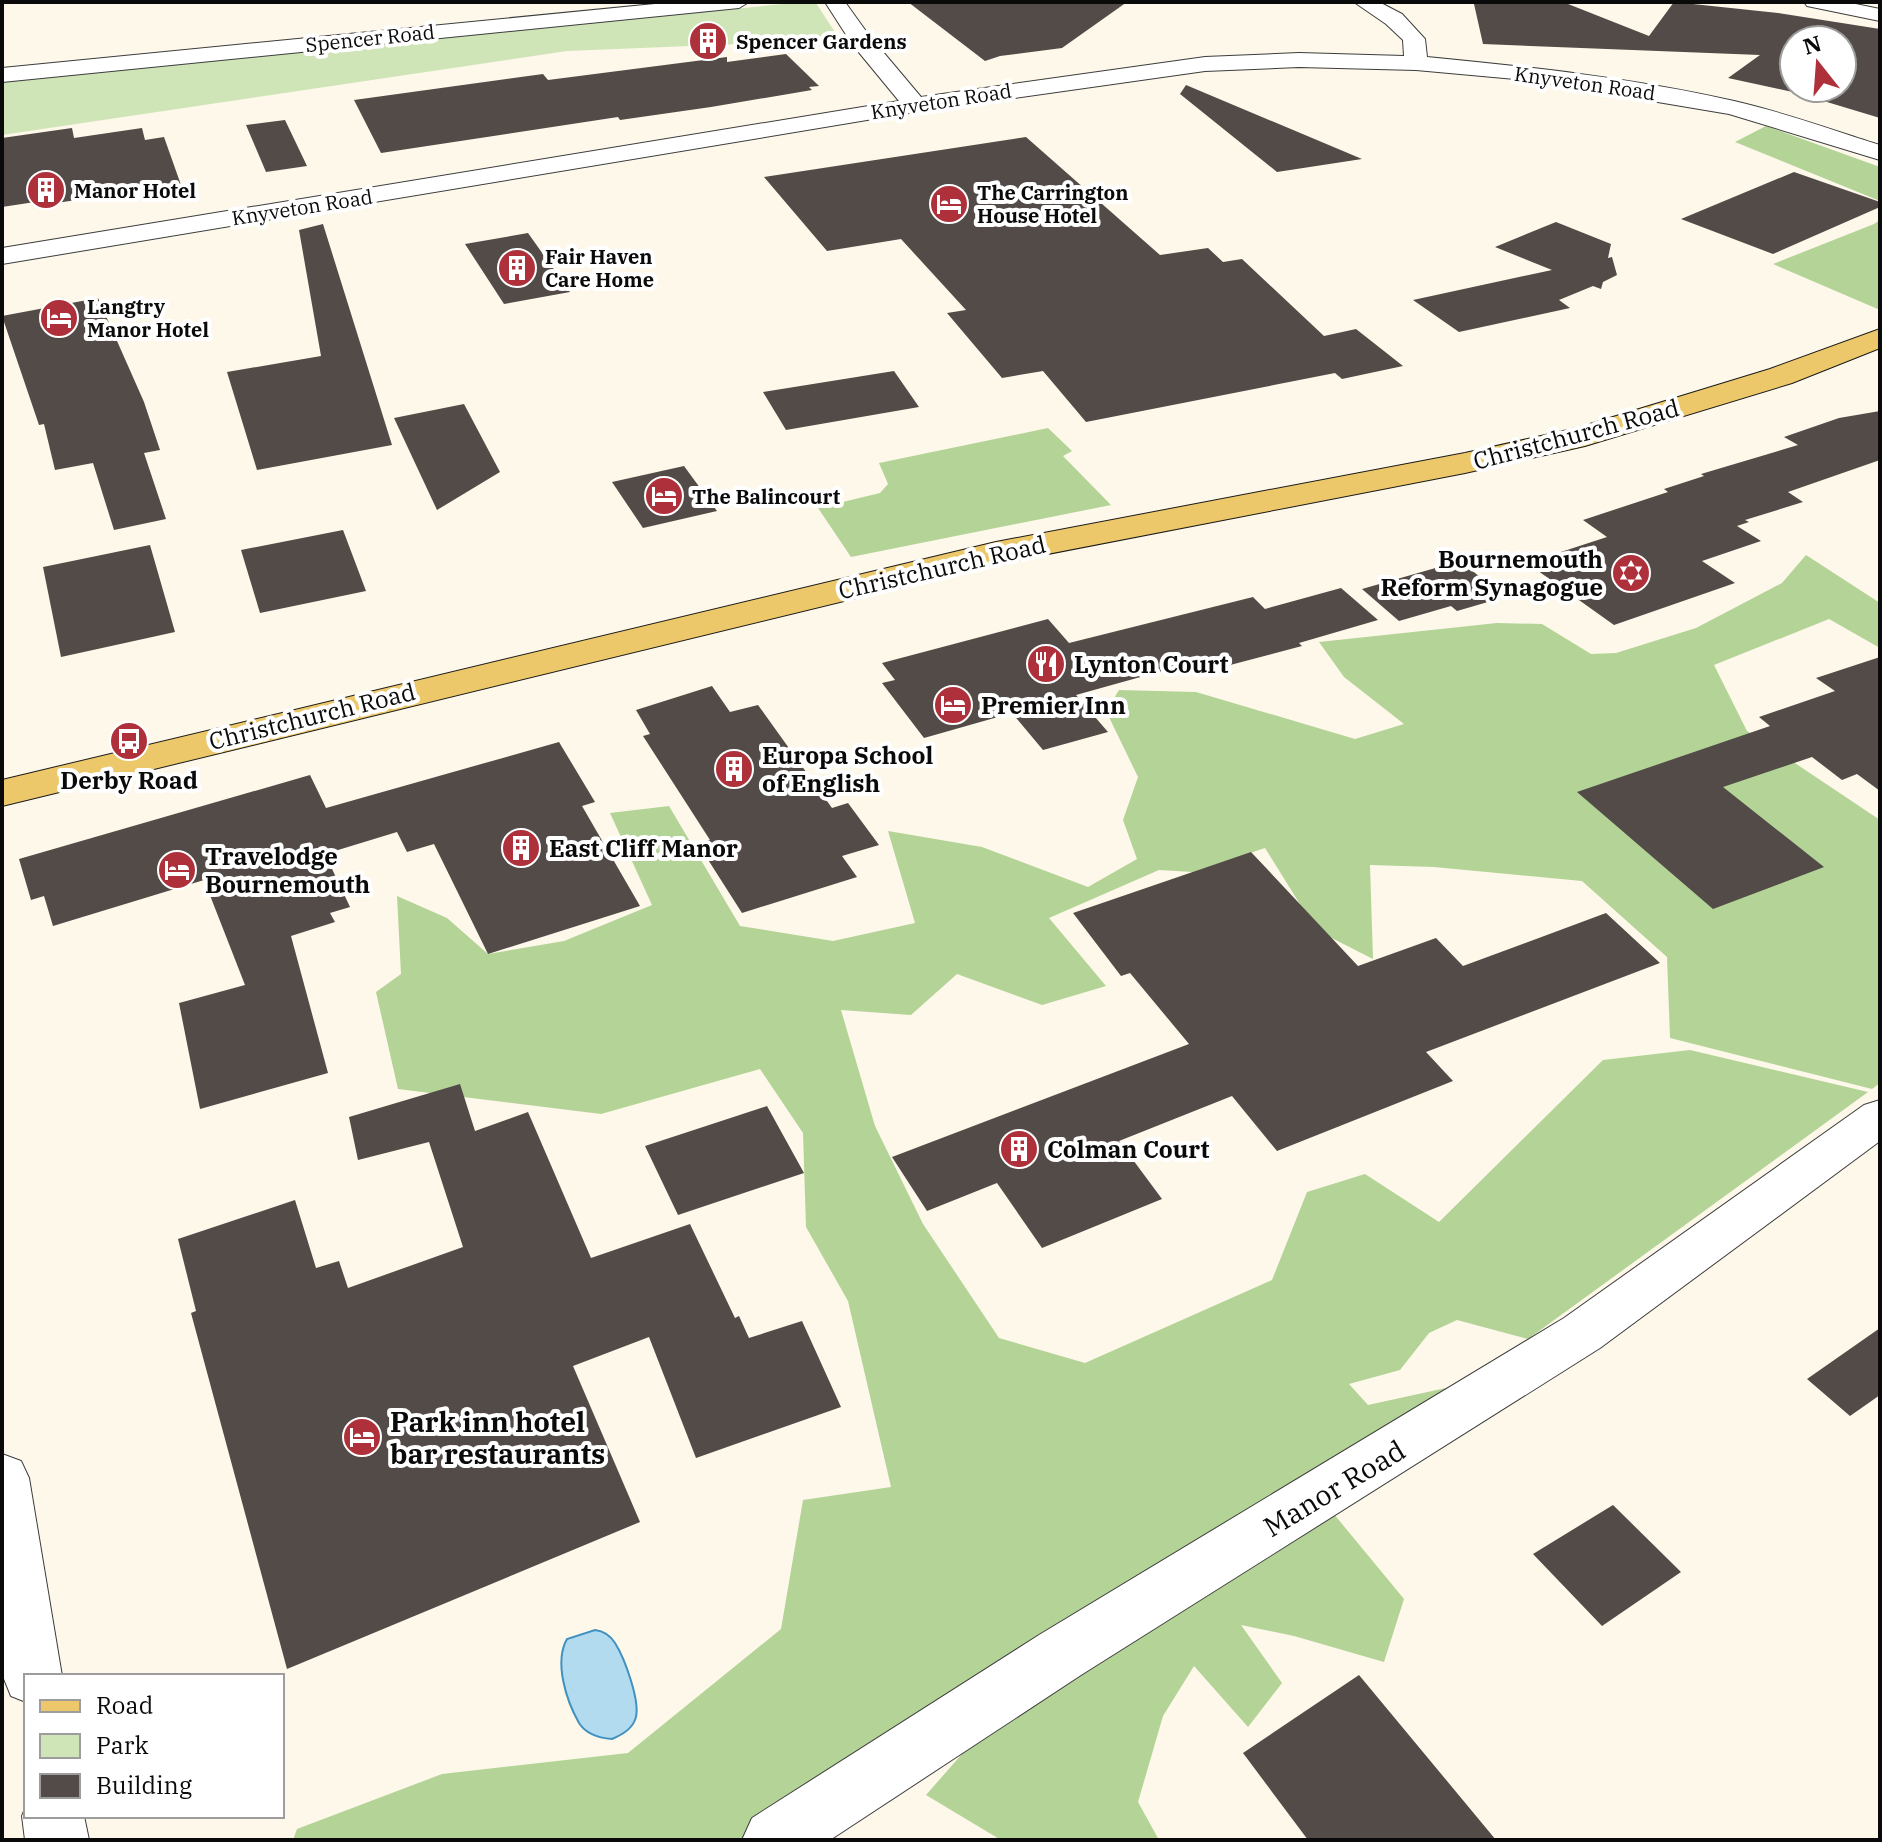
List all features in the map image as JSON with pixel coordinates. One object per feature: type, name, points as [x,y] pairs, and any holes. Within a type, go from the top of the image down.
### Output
[{"type":"main road","name":"Christchurch Road","points":[[2,793],[996,553],[1465,463],[1585,436],[1781,376],[1880,338]]},
{"type":"street","name":"Spencer Road","points":[[2,75],[739,2]]},
{"type":"street","points":[[835,2],[860,39],[915,105]]},
{"type":"street","points":[[1364,2],[1394,19],[1414,39],[1416,63]]},
{"type":"street","points":[[1814,2],[1880,15]]},
{"type":"street","name":"Knyveton Road","points":[[2,256],[915,105],[1205,64],[1299,60],[1416,63],[1541,75],[1693,99],[1788,123],[1880,153]]},
{"type":"street","name":"Manor Road","points":[[774,1840],[1060,1655],[1582,1333],[1880,1117]]},
{"type":"street","points":[[2,1478],[32,1674]]},
{"type":"street","points":[[53,1818],[57,1840]]},
{"type":"green space","points":[[816,3],[840,40],[567,51],[2,135],[2,82]]},
{"type":"green space","points":[[1766,126],[1880,167],[1880,201],[1735,142]]},
{"type":"green space","points":[[1880,220],[1880,310],[1773,264],[1874,224]]},
{"type":"green space","points":[[1048,428],[1072,451],[1063,456],[1111,505],[851,557],[818,508],[880,493],[888,484],[879,463]]},
{"type":"green space","points":[[1806,555],[1880,603],[1880,648],[1829,619],[1714,665],[1747,731],[1880,820],[1880,1083],[1872,1089],[1670,1038],[1667,957],[1582,881],[1434,867],[1370,865],[1373,959],[1316,930],[1265,848],[1193,872],[1159,870],[1049,918],[1106,986],[1042,1005],[957,974],[911,1015],[841,1010],[875,1126],[923,1224],[999,1338],[1085,1363],[1272,1280],[1307,1192],[1365,1174],[1439,1222],[1603,1060],[1690,1050],[1868,1092],[1528,1339],[1457,1320],[1429,1333],[1400,1370],[1349,1384],[1368,1405],[1455,1386],[754,1840],[293,1840],[297,1829],[442,1774],[628,1753],[781,1629],[803,1500],[891,1487],[848,1301],[806,1227],[803,1133],[760,1069],[601,1114],[398,1089],[376,992],[401,974],[397,896],[447,918],[488,954],[564,941],[652,905],[610,813],[669,806],[740,926],[833,941],[915,923],[888,831],[982,847],[1088,887],[1137,859],[1123,820],[1138,777],[1106,711],[1119,690],[1196,692],[1355,739],[1404,724],[1344,677],[1319,642],[1497,623],[1542,624],[1591,654],[1616,653],[1696,628],[1782,583]]},
{"type":"green space","points":[[1333,1513],[1404,1599],[1384,1662],[1294,1636],[1241,1625],[1282,1683],[1248,1727],[1194,1666],[1163,1716],[1138,1802],[1159,1840],[1001,1840],[926,1795],[976,1738]]},
{"type":"water","points":[[595,1630],[606,1634],[615,1643],[627,1669],[636,1703],[637,1713],[633,1724],[612,1739],[593,1735],[582,1727],[563,1681],[563,1648],[567,1639]]},
{"type":"building","points":[[908,2],[1127,2],[1062,48],[1000,56],[985,61]]},
{"type":"building","points":[[1563,2],[1649,36],[1674,2],[1848,24],[1778,24],[1778,89],[1728,78],[1760,55],[1483,44],[1474,4]]},
{"type":"building","points":[[1858,26],[1880,29],[1880,118],[1834,104],[1858,104]]},
{"type":"building","points":[[786,54],[819,86],[809,87],[812,90],[711,107],[620,120],[618,117],[381,153],[354,100],[543,74],[548,80],[727,57],[727,62]]},
{"type":"building","points":[[1186,85],[1362,159],[1277,172],[1180,94]]},
{"type":"building","points":[[285,120],[307,166],[266,172],[246,125]]},
{"type":"building","points":[[72,128],[74,138],[142,128],[145,140],[164,137],[181,185],[49,204],[48,200],[2,207],[2,138]]},
{"type":"building","points":[[1026,137],[1160,255],[1208,248],[1223,262],[1242,259],[1324,336],[1356,329],[1403,366],[1342,379],[1335,373],[1086,422],[1043,371],[1002,378],[947,313],[966,310],[901,239],[827,251],[764,177]]},
{"type":"building","points":[[1794,172],[1880,202],[1880,207],[1773,254],[1681,219]]},
{"type":"building","points":[[1556,222],[1611,244],[1608,258],[1612,257],[1617,275],[1603,282],[1601,289],[1593,286],[1559,300],[1570,308],[1459,332],[1413,300],[1552,270],[1495,247]]},
{"type":"building","points":[[323,224],[392,445],[257,470],[227,372],[321,356],[299,230]]},
{"type":"building","name":"Fair Haven Care Home","points":[[528,233],[570,292],[504,304],[465,244]]},
{"type":"building","points":[[98,298],[144,402],[160,450],[144,453],[166,519],[114,530],[93,463],[55,470],[44,424],[39,425],[2,316]]},
{"type":"building","points":[[894,371],[919,407],[786,430],[763,392]]},
{"type":"building","points":[[464,404],[500,472],[437,510],[394,418]]},
{"type":"building","points":[[1880,411],[1880,460],[1788,492],[1803,502],[1745,520],[1749,522],[1737,526],[1761,541],[1702,561],[1735,583],[1614,625],[1527,563],[1607,537],[1583,520],[1668,492],[1664,489],[1704,476],[1701,474],[1798,445],[1784,437],[1839,418]]},
{"type":"building","name":"The Balincourt","points":[[684,466],[717,511],[643,528],[612,482]]},
{"type":"building","points":[[343,530],[366,591],[260,613],[241,550]]},
{"type":"building","points":[[150,545],[175,632],[61,657],[43,567]]},
{"type":"building","points":[[1460,561],[1505,597],[1457,611],[1451,606],[1399,621],[1362,589]]},
{"type":"building","points":[[1341,588],[1378,620],[1299,643],[1302,646],[1196,674],[1187,664],[1076,695],[1108,732],[1043,750],[1012,713],[924,738],[882,683],[895,680],[882,663],[1048,619],[1069,643],[1253,597],[1265,609]]},
{"type":"building","points":[[1880,657],[1880,791],[1857,774],[1842,780],[1812,757],[1723,787],[1824,867],[1713,909],[1577,792],[1770,726],[1759,717],[1835,691],[1816,678]]},
{"type":"building","name":"Europa School of English","points":[[712,686],[730,712],[758,705],[832,808],[848,803],[879,845],[842,856],[857,877],[742,913],[698,844],[710,840],[643,736],[650,734],[636,710]]},
{"type":"building","points":[[559,742],[595,802],[582,806],[640,906],[488,954],[434,844],[407,852],[397,832],[325,854],[350,907],[330,913],[335,922],[291,936],[328,1073],[200,1109],[179,1003],[245,985],[204,880],[53,926],[44,896],[31,900],[19,859],[310,775],[326,808]]},
{"type":"building","points":[[1251,852],[1358,966],[1436,938],[1463,966],[1606,913],[1660,963],[1426,1052],[1453,1081],[1277,1151],[1232,1096],[1119,1141],[1162,1199],[1042,1248],[997,1183],[927,1211],[892,1157],[1189,1044],[1130,973],[1121,976],[1073,913]]},
{"type":"building","points":[[460,1084],[475,1131],[528,1112],[591,1258],[690,1224],[735,1318],[739,1316],[749,1338],[802,1321],[841,1407],[696,1458],[649,1337],[573,1366],[640,1522],[287,1669],[191,1313],[196,1311],[178,1239],[295,1200],[316,1268],[339,1261],[348,1288],[463,1247],[429,1142],[358,1160],[349,1117]]},
{"type":"building","points":[[767,1106],[804,1173],[678,1215],[645,1146]]},
{"type":"building","points":[[1880,1328],[1880,1395],[1850,1416],[1807,1379]]},
{"type":"building","points":[[1613,1505],[1681,1572],[1602,1626],[1533,1554]]},
{"type":"building","points":[[1359,1675],[1496,1840],[1308,1840],[1243,1753]]},
{"type":"place","name":"Spencer Gardens","points":[[708,41]]},
{"type":"place","name":"Manor Hotel","points":[[46,190]]},
{"type":"place","name":"The Carrington House Hotel","points":[[949,204]]},
{"type":"place","name":"Fair Haven Care Home","points":[[517,268]]},
{"type":"place","name":"Langtry Manor Hotel","points":[[59,318]]},
{"type":"place","name":"The Balincourt","points":[[664,496]]},
{"type":"place","name":"Bournemouth Reform Synagogue","points":[[1631,573]]},
{"type":"place","name":"Lynton Court","points":[[1046,664]]},
{"type":"place","name":"Premier Inn","points":[[953,705]]},
{"type":"place","name":"Derby Road","points":[[129,741]]},
{"type":"place","name":"Europa School of English","points":[[734,769]]},
{"type":"place","name":"East Cliff Manor","points":[[521,848]]},
{"type":"place","name":"Travelodge Bournemouth","points":[[177,870]]},
{"type":"place","name":"Colman Court","points":[[1019,1149]]},
{"type":"place","name":"Park inn hotel bar restaurants","points":[[362,1437]]}]
